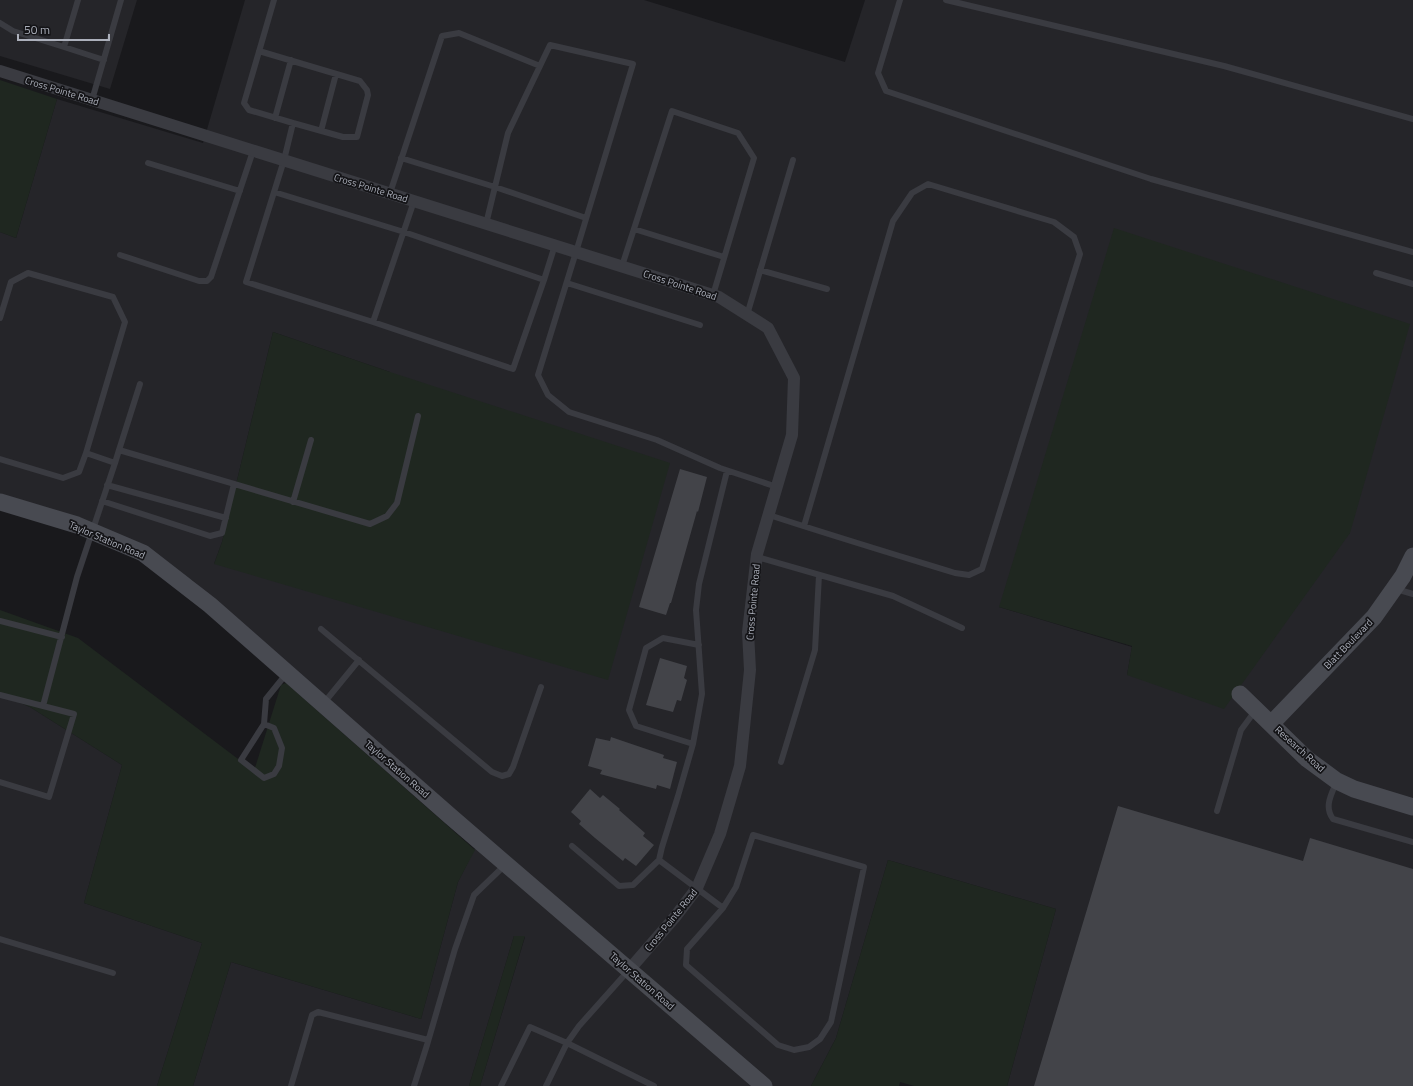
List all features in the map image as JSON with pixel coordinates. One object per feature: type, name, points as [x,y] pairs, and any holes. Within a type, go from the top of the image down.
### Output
[{"type":"main road","name":"Taylor Station Road","points":[[0,502],[77,525],[143,553],[210,605],[758,1084]]},
{"type":"main road","name":"Blatt Boulevard","points":[[1271,724],[1374,617],[1403,576],[1413,556]]},
{"type":"main road","name":"Research Road","points":[[1240,694],[1307,759],[1337,781],[1354,789],[1413,807]]},
{"type":"street","name":"Cross Pointe Road","points":[[0,71],[719,297],[768,328],[794,378],[792,435],[756,557],[748,632],[750,670],[740,766],[720,834],[697,888],[675,917],[629,970]]},
{"type":"lane","points":[[64,47],[78,0]]},
{"type":"lane","points":[[92,100],[121,0]]},
{"type":"lane","points":[[259,50],[360,81],[367,90],[368,95],[356,137],[348,138],[275,118],[249,110],[244,103],[259,50],[274,0]]},
{"type":"lane","points":[[900,0],[878,73],[886,91],[1151,179],[1413,252]]},
{"type":"lane","points":[[946,0],[1224,66],[1413,119]]},
{"type":"lane","points":[[0,23],[13,31],[104,60]]},
{"type":"lane","points":[[390,193],[442,36],[459,33],[540,66]]},
{"type":"lane","points":[[486,224],[508,133],[550,45],[633,64],[538,375],[548,395],[569,412],[657,440],[728,471],[777,488]]},
{"type":"lane","points":[[275,118],[291,60]]},
{"type":"lane","points":[[321,131],[336,74]]},
{"type":"lane","points":[[622,266],[672,111],[738,133],[754,158],[713,295]]},
{"type":"lane","points":[[293,123],[284,160],[246,282],[373,322],[513,369],[555,245]]},
{"type":"lane","points":[[120,255],[199,281],[207,281],[211,277],[253,151]]},
{"type":"lane","points":[[402,158],[586,218]]},
{"type":"lane","points":[[747,315],[793,160]]},
{"type":"lane","points":[[148,162],[240,191]]},
{"type":"lane","points":[[768,515],[955,573],[969,575],[982,569],[1080,254],[1074,237],[1054,222],[928,184],[912,193],[894,221],[804,526]]},
{"type":"lane","points":[[274,192],[404,232],[544,280]]},
{"type":"lane","points":[[373,322],[414,201]]},
{"type":"lane","points":[[634,229],[724,257]]},
{"type":"lane","points":[[760,270],[827,289]]},
{"type":"lane","points":[[0,318],[11,282],[28,273],[113,297],[125,322],[79,472],[63,478],[0,458]]},
{"type":"lane","points":[[1376,273],[1413,284]]},
{"type":"lane","points":[[567,282],[700,325]]},
{"type":"lane","points":[[43,706],[77,577],[140,384]]},
{"type":"lane","points":[[119,450],[370,524],[387,516],[397,503],[418,416]]},
{"type":"lane","points":[[293,502],[311,440]]},
{"type":"lane","points":[[86,453],[115,463]]},
{"type":"lane","points":[[572,846],[619,886],[633,885],[659,860],[693,744],[702,694],[696,610],[699,584],[728,471]]},
{"type":"lane","points":[[102,502],[210,536],[222,533],[234,484]]},
{"type":"lane","points":[[107,485],[226,518]]},
{"type":"lane","points":[[756,557],[893,596],[962,628]]},
{"type":"lane","points":[[780,762],[815,650],[819,575]]},
{"type":"lane","points":[[1394,588],[1413,594]]},
{"type":"lane","points":[[0,621],[62,637]]},
{"type":"lane","points":[[321,629],[492,772],[502,776],[509,774],[541,687]]},
{"type":"lane","points":[[693,744],[636,726],[630,710],[646,648],[663,638],[699,645]]},
{"type":"lane","points":[[323,705],[359,660]]},
{"type":"lane","points":[[264,724],[274,728],[282,748],[279,766],[274,774],[264,778],[241,760],[264,724],[266,699],[287,673]]},
{"type":"lane","points":[[0,694],[74,714],[49,797],[0,782]]},
{"type":"lane","points":[[1217,811],[1241,730],[1256,710]]},
{"type":"lane","points":[[1337,781],[1329,803],[1329,814],[1333,819],[1413,842]]},
{"type":"lane","points":[[753,835],[864,867],[831,1022],[820,1039],[809,1047],[794,1050],[778,1045],[686,965],[687,949],[723,908],[736,887],[753,835]]},
{"type":"lane","points":[[659,860],[723,908]]},
{"type":"lane","points":[[414,1086],[455,949],[474,895],[506,864]]},
{"type":"lane","points":[[0,939],[113,973]]},
{"type":"lane","points":[[546,1086],[567,1043],[579,1026],[629,970]]},
{"type":"lane","points":[[291,1086],[312,1015],[318,1012],[428,1040]]},
{"type":"lane","points":[[502,1086],[530,1026],[654,1086]]},
{"type":"shaded area","points":[[0,0],[137,0],[110,89],[0,56]]},
{"type":"shaded area","points":[[245,0],[644,0],[845,62],[865,0],[1413,0],[1413,1086],[1007,1086],[1056,909],[888,860],[836,1038],[811,1086],[480,1086],[525,937],[514,936],[469,1086],[193,1086],[231,962],[421,1019],[458,882],[482,834],[192,580],[0,497],[0,232],[16,238],[57,99],[203,143]],"holes":[[[273,332],[390,372],[214,564],[222,542]],[[1350,533],[1127,675],[1132,647],[999,607]]]},
{"type":"shaded area","points":[[0,80],[57,99],[16,238],[0,232]]},
{"type":"shaded area","points":[[1114,228],[1410,324],[1350,533],[1224,709],[1127,675],[1132,646],[999,607]]},
{"type":"shaded area","points":[[273,332],[390,372],[670,463],[608,680],[214,564],[222,542]]},
{"type":"shaded area","points":[[0,610],[78,638],[254,771],[281,685],[286,683],[475,850],[458,882],[421,1019],[231,962],[193,1086],[157,1086],[202,943],[84,903],[122,765],[30,707],[0,694]]},
{"type":"shaded area","points":[[0,694],[30,707],[122,765],[84,903],[202,943],[157,1086],[0,1086]]},
{"type":"shaded area","points":[[888,860],[1056,909],[1007,1086],[914,1086],[900,1082],[899,1086],[811,1086],[836,1038]]},
{"type":"shaded area","points":[[514,936],[525,936],[480,1086],[469,1086]]},
{"type":"building","points":[[680,469],[707,477],[671,603],[666,615],[639,607]]},
{"type":"building","points":[[660,658],[687,666],[684,678],[687,680],[681,701],[677,700],[673,712],[646,705]]},
{"type":"building","points":[[611,737],[664,755],[663,758],[677,762],[670,789],[657,785],[656,789],[600,774],[602,770],[588,766],[596,738],[610,741]]},
{"type":"building","points":[[590,789],[600,798],[603,795],[620,809],[619,810],[645,833],[643,836],[654,845],[636,866],[625,858],[623,861],[595,838],[579,824],[581,821],[571,812]]},
{"type":"building","points":[[1118,806],[1303,861],[1310,838],[1413,869],[1413,1086],[1034,1086]]}]
